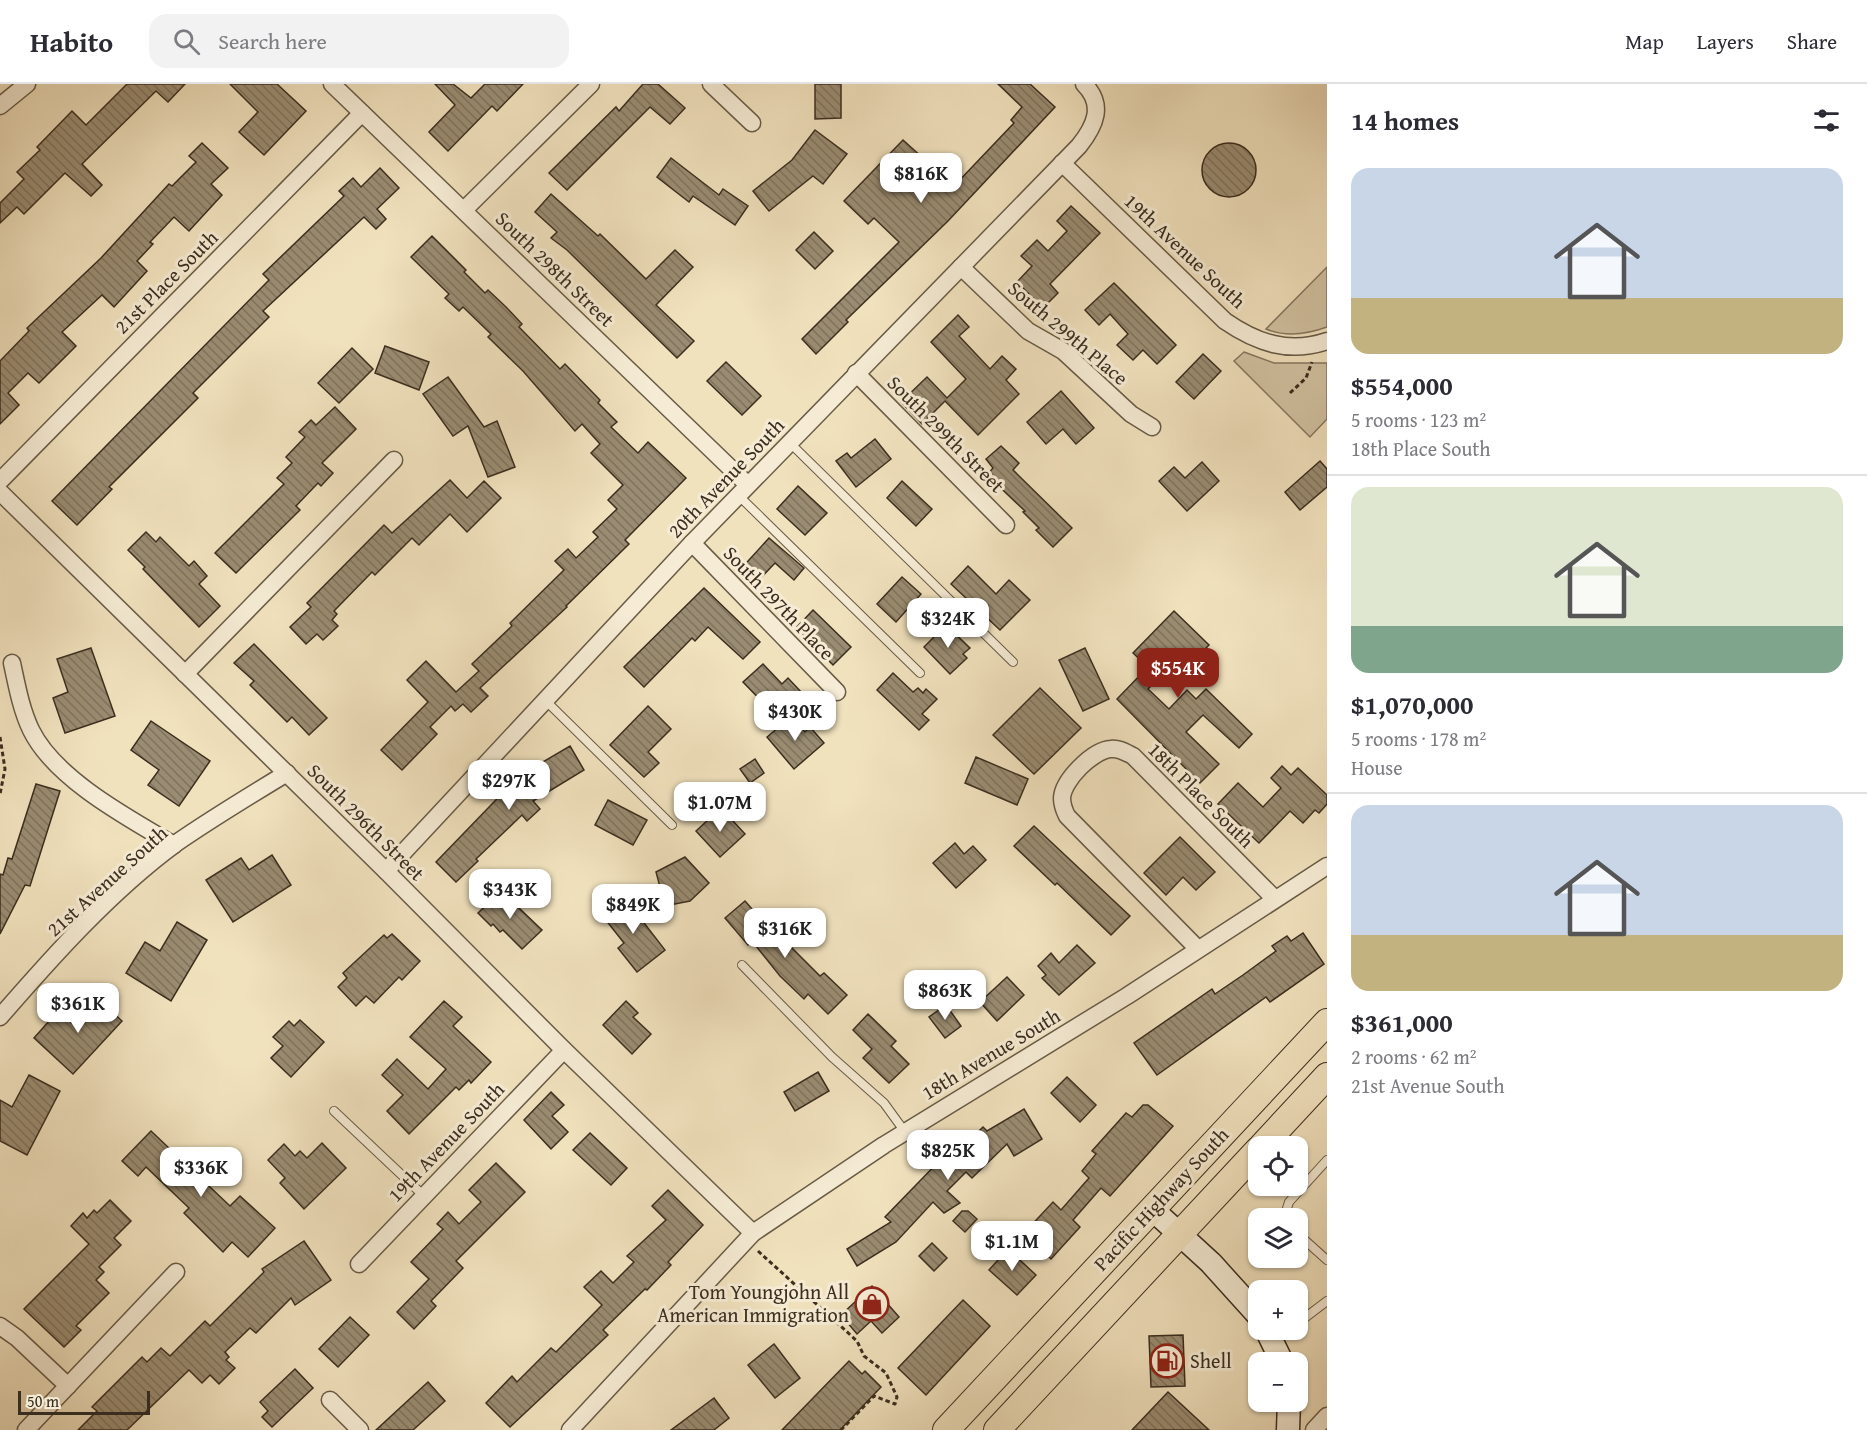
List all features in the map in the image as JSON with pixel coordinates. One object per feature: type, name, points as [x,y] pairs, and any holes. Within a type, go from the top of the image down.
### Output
[{"type":"main road","name":"Pacific Highway South","points":[[946,1430],[1327,1022]]},
{"type":"main road","points":[[1271,1136],[1327,1076]]},
{"type":"main road","name":"Pacific Highway South","points":[[997,1430],[1248,1161]]},
{"type":"main road","points":[[1152,1209],[1248,1302]]},
{"type":"main road","points":[[1288,1430],[1289,1412]]},
{"type":"street","points":[[0,106],[27,84]]},
{"type":"street","name":"South 298th Street","points":[[332,84],[464,210],[743,490]]},
{"type":"street","points":[[464,210],[591,84]]},
{"type":"street","points":[[711,84],[752,123]]},
{"type":"street","name":"20th Avenue South","points":[[386,871],[692,543],[1092,130],[1097,116],[1096,104],[1084,84]]},
{"type":"street","name":"21st Place South","points":[[0,481],[362,113]]},
{"type":"street","name":"19th Avenue South","points":[[1062,163],[1225,321],[1242,333],[1287,348],[1311,346],[1327,341]]},
{"type":"street","name":"South 299th Place","points":[[961,267],[1028,332],[1064,351],[1131,414],[1152,427]]},
{"type":"street","name":"South 299th Street","points":[[856,373],[1006,525]]},
{"type":"street","points":[[185,674],[394,460]]},
{"type":"street","name":"South 296th Street","points":[[0,492],[386,871],[750,1237]]},
{"type":"street","name":"South 297th Place","points":[[692,543],[837,692]]},
{"type":"street","points":[[12,663],[26,719],[38,742],[50,756],[107,802],[174,845]]},
{"type":"street","name":"18th Place South","points":[[1198,949],[1066,816],[1062,796],[1065,787],[1098,753],[1109,749],[1121,750],[1133,756],[1275,899]]},
{"type":"street","name":"21st Avenue South","points":[[0,1017],[91,918],[174,845],[286,773]]},
{"type":"street","name":"18th Avenue South","points":[[570,1430],[750,1237],[904,1132],[1327,866]]},
{"type":"street","name":"19th Avenue South","points":[[359,1264],[564,1050]]},
{"type":"street","points":[[26,1430],[176,1272]]},
{"type":"street","points":[[0,1326],[17,1338],[68,1386]]},
{"type":"street","points":[[330,1400],[360,1430]]},
{"type":"street","points":[[1314,1430],[1327,1416]]},
{"type":"lane","points":[[789,442],[1013,662]]},
{"type":"lane","points":[[743,490],[920,673]]},
{"type":"lane","points":[[545,700],[672,825]]},
{"type":"lane","points":[[742,965],[832,1058],[885,1103],[904,1132]]},
{"type":"lane","points":[[334,1111],[424,1196]]},
{"type":"lane","points":[[1287,1208],[1289,1202],[1327,1160]]},
{"type":"lane","points":[[1308,1243],[1327,1260]]},
{"type":"lane","points":[[1308,1315],[1327,1300]]},
{"type":"path","points":[[1290,393],[1306,378],[1311,362],[1321,362]]},
{"type":"path","points":[[0,737],[5,769],[0,794]]},
{"type":"path","points":[[750,1237],[857,1341],[864,1356],[886,1373],[897,1397],[895,1404],[874,1396],[841,1430]]},
{"type":"shaded area","points":[[1327,267],[1327,327],[1296,334],[1266,329]]},
{"type":"shaded area","points":[[1244,352],[1274,363],[1327,363],[1327,419],[1310,437],[1234,361]]},
{"type":"building","points":[[127,84],[185,84],[168,102],[156,91],[82,164],[102,185],[91,196],[65,173],[24,214],[17,207],[0,223],[0,203],[24,179],[17,172],[40,150],[37,147],[72,111],[86,125]]},
{"type":"building","points":[[230,84],[277,84],[306,111],[264,155],[239,132],[258,112]]},
{"type":"building","points":[[435,84],[453,84],[471,98],[485,84],[523,84],[497,111],[492,106],[448,151],[429,132],[455,105]]},
{"type":"building","points":[[643,84],[658,84],[685,108],[670,124],[650,107],[567,190],[549,173],[616,107],[619,111]]},
{"type":"building","points":[[815,84],[841,84],[841,118],[815,119]]},
{"type":"building","points":[[998,84],[1030,84],[1055,107],[948,221],[846,320],[848,322],[816,354],[802,339],[899,242],[874,218],[868,224],[844,201],[903,140],[954,186],[1014,123],[1011,120],[1022,107]]},
{"type":"building","points":[[815,130],[847,154],[823,184],[813,176],[769,211],[753,191],[792,160]]},
{"type":"building","points":[[202,143],[228,168],[211,184],[222,195],[189,231],[174,217],[150,242],[153,244],[137,261],[147,271],[114,307],[102,295],[62,332],[76,346],[39,383],[28,373],[8,393],[19,405],[0,424],[0,361],[29,331],[27,328],[101,258],[169,184],[172,186],[196,162],[189,156]]},
{"type":"building","points":[[1229,143],[1239,145],[1248,151],[1254,160],[1256,170],[1254,180],[1248,189],[1239,195],[1229,197],[1219,195],[1210,189],[1204,180],[1202,170],[1204,160],[1210,151],[1219,145]]},
{"type":"building","points":[[671,158],[719,195],[723,189],[748,206],[735,225],[693,196],[689,202],[657,177]]},
{"type":"building","points":[[380,168],[399,188],[377,209],[386,219],[376,229],[364,217],[263,311],[269,317],[193,393],[198,398],[109,487],[112,489],[77,525],[52,501],[269,280],[263,274],[344,196],[339,191],[353,178],[361,187]]},
{"type":"building","points":[[551,194],[598,236],[600,234],[646,279],[675,250],[693,267],[656,305],[694,341],[677,358],[567,250],[551,238],[557,232],[535,212]]},
{"type":"building","points":[[1071,206],[1100,233],[1050,284],[1058,293],[1043,308],[1017,282],[1032,266],[1021,256],[1037,240],[1048,251],[1067,231],[1057,221]]},
{"type":"building","points":[[814,232],[833,251],[815,269],[796,250]]},
{"type":"building","points":[[432,236],[485,293],[488,290],[506,307],[522,324],[519,327],[560,369],[565,364],[600,400],[598,403],[617,422],[611,427],[638,453],[648,442],[686,478],[625,540],[629,544],[567,607],[480,688],[488,696],[471,712],[463,704],[455,711],[451,706],[430,727],[437,734],[402,770],[381,750],[428,702],[407,680],[426,661],[456,692],[479,671],[472,664],[512,626],[510,623],[564,570],[555,561],[568,549],[576,558],[598,537],[593,532],[617,509],[608,500],[623,485],[591,453],[600,444],[582,424],[575,431],[523,371],[488,337],[491,334],[463,307],[459,311],[445,298],[449,294],[411,257]]},
{"type":"building","points":[[1114,283],[1176,345],[1157,364],[1143,350],[1133,360],[1117,345],[1128,334],[1110,314],[1099,325],[1085,310]]},
{"type":"building","points":[[958,315],[969,327],[959,336],[990,369],[1002,356],[1016,369],[1006,380],[1019,394],[978,435],[945,401],[922,424],[901,402],[927,377],[947,398],[966,379],[931,342]]},
{"type":"building","points":[[385,346],[429,362],[419,390],[375,373]]},
{"type":"building","points":[[352,348],[373,369],[339,403],[318,383]]},
{"type":"building","points":[[1203,354],[1221,371],[1194,399],[1176,382]]},
{"type":"building","points":[[726,362],[761,396],[742,415],[707,381]]},
{"type":"building","points":[[448,377],[484,427],[497,421],[515,467],[488,477],[468,426],[453,436],[423,394]]},
{"type":"building","points":[[1061,391],[1094,428],[1076,444],[1063,429],[1046,444],[1027,422]]},
{"type":"building","points":[[335,407],[356,429],[322,463],[333,473],[321,486],[318,483],[296,506],[300,510],[236,573],[215,553],[284,484],[277,478],[292,463],[286,457],[305,437],[299,432],[311,420],[316,425]]},
{"type":"building","points":[[875,439],[891,459],[856,487],[836,461],[847,453],[851,458]]},
{"type":"building","points":[[1001,446],[1019,463],[1013,470],[1072,528],[1053,547],[1036,530],[1039,528],[1023,512],[1025,511],[987,475],[993,468],[986,459]]},
{"type":"building","points":[[1320,461],[1327,469],[1327,487],[1300,510],[1285,492]]},
{"type":"building","points":[[1202,462],[1219,481],[1187,511],[1159,481],[1174,467],[1185,478]]},
{"type":"building","points":[[450,480],[467,498],[484,481],[501,498],[467,532],[450,514],[419,545],[412,538],[375,575],[372,572],[334,611],[337,614],[332,620],[338,626],[323,640],[317,634],[306,644],[290,627],[311,607],[307,603],[384,525],[392,533]]},
{"type":"building","points":[[902,481],[932,509],[916,526],[887,498]]},
{"type":"building","points":[[798,486],[827,513],[805,535],[777,509]]},
{"type":"building","points":[[146,532],[156,542],[160,537],[189,566],[194,561],[207,576],[199,584],[220,606],[199,627],[143,569],[145,567],[128,550]]},
{"type":"building","points":[[769,538],[804,568],[794,580],[775,563],[754,585],[739,571]]},
{"type":"building","points":[[968,566],[996,594],[1009,580],[1030,600],[1000,630],[951,584]]},
{"type":"building","points":[[902,577],[921,594],[896,622],[877,604]]},
{"type":"building","points":[[704,588],[760,642],[743,659],[708,627],[695,641],[692,638],[644,687],[624,667]]},
{"type":"building","points":[[813,610],[851,647],[833,665],[796,628]]},
{"type":"building","points":[[1174,611],[1209,645],[1188,666],[1180,657],[1148,689],[1169,709],[1187,690],[1196,699],[1206,689],[1252,734],[1239,748],[1203,715],[1186,732],[1219,764],[1200,783],[1117,699],[1148,667],[1133,653]]},
{"type":"building","points":[[946,625],[970,648],[963,654],[967,658],[950,674],[924,647]]},
{"type":"building","points":[[254,644],[327,718],[309,735],[292,717],[287,722],[250,685],[254,681],[234,663]]},
{"type":"building","points":[[91,648],[115,716],[65,733],[53,698],[68,692],[57,659]]},
{"type":"building","points":[[1085,648],[1109,699],[1083,711],[1059,660]]},
{"type":"building","points":[[763,664],[782,684],[788,678],[802,693],[777,717],[743,682]]},
{"type":"building","points":[[893,673],[913,692],[918,688],[923,693],[926,689],[937,699],[922,714],[929,720],[919,730],[877,690]]},
{"type":"building","points":[[1040,688],[1081,728],[1034,774],[993,735]]},
{"type":"building","points":[[648,706],[671,729],[648,752],[659,763],[644,777],[610,745]]},
{"type":"building","points":[[792,716],[805,732],[810,727],[824,743],[794,769],[767,737]]},
{"type":"building","points":[[151,721],[210,761],[179,806],[148,785],[159,770],[131,750]]},
{"type":"building","points":[[570,746],[584,770],[533,801],[540,809],[527,821],[522,815],[476,859],[478,861],[456,882],[436,862],[519,776]]},
{"type":"building","points":[[976,757],[1028,779],[1017,805],[965,783]]},
{"type":"building","points":[[755,759],[764,773],[750,783],[740,769]]},
{"type":"building","points":[[1282,766],[1291,775],[1298,768],[1327,795],[1327,804],[1319,813],[1315,810],[1303,823],[1290,811],[1259,843],[1218,804],[1238,783],[1263,807],[1281,788],[1271,778]]},
{"type":"building","points":[[36,784],[60,791],[30,886],[25,885],[0,934],[0,874],[3,875],[8,858],[12,859]]},
{"type":"building","points":[[608,800],[647,820],[633,845],[595,825]]},
{"type":"building","points":[[721,808],[745,834],[720,857],[696,831]]},
{"type":"building","points":[[1034,826],[1130,916],[1111,935],[1057,883],[1055,885],[1014,846]]},
{"type":"building","points":[[1180,837],[1215,872],[1196,890],[1183,877],[1166,895],[1144,873]]},
{"type":"building","points":[[955,843],[964,854],[973,846],[986,860],[956,888],[933,863]]},
{"type":"building","points":[[272,855],[291,885],[233,922],[206,880],[241,858],[249,870]]},
{"type":"building","points":[[685,857],[709,883],[690,901],[665,906],[656,872]]},
{"type":"building","points":[[501,891],[542,930],[522,949],[503,930],[500,932],[493,924],[491,926],[478,913]]},
{"type":"building","points":[[624,897],[665,950],[637,972],[618,948],[624,943],[601,914]]},
{"type":"building","points":[[745,901],[766,925],[770,922],[820,976],[824,973],[847,995],[828,1014],[808,994],[804,999],[780,976],[752,941],[748,945],[725,918]]},
{"type":"building","points":[[177,922],[207,940],[171,1001],[126,973],[145,942],[160,951]]},
{"type":"building","points":[[1303,933],[1324,964],[1270,1002],[1266,997],[1157,1075],[1134,1043],[1212,989],[1215,994],[1243,975],[1276,951],[1272,946],[1287,936],[1291,941]]},
{"type":"building","points":[[392,934],[420,961],[402,980],[399,977],[374,1003],[366,996],[356,1006],[338,987],[347,978],[343,973],[384,935],[387,938]]},
{"type":"building","points":[[1077,945],[1095,963],[1059,995],[1042,978],[1046,975],[1038,966],[1051,953],[1059,963]]},
{"type":"building","points":[[1007,977],[1024,995],[997,1021],[980,1002]]},
{"type":"building","points":[[96,997],[122,1021],[73,1074],[34,1038],[58,1011],[72,1023]]},
{"type":"building","points":[[444,1001],[462,1017],[453,1026],[491,1062],[471,1083],[469,1080],[459,1090],[456,1087],[409,1134],[387,1111],[403,1095],[382,1075],[397,1059],[428,1089],[446,1069],[410,1037]]},
{"type":"building","points":[[626,1001],[638,1013],[633,1017],[651,1034],[632,1054],[603,1025]]},
{"type":"building","points":[[946,1005],[961,1026],[945,1038],[929,1017]]},
{"type":"building","points":[[868,1014],[896,1041],[891,1046],[909,1064],[889,1083],[863,1058],[872,1049],[853,1030]]},
{"type":"building","points":[[300,1020],[324,1042],[291,1077],[271,1058],[283,1046],[273,1037],[289,1021],[294,1026]]},
{"type":"building","points":[[818,1072],[829,1091],[795,1111],[784,1092]]},
{"type":"building","points":[[29,1075],[60,1091],[27,1155],[0,1141],[0,1100],[12,1107]]},
{"type":"building","points":[[1067,1077],[1096,1105],[1080,1122],[1051,1093]]},
{"type":"building","points":[[551,1092],[564,1105],[552,1116],[568,1132],[551,1149],[524,1120]]},
{"type":"building","points":[[1143,1105],[1148,1105],[1173,1126],[1110,1196],[1101,1188],[1073,1220],[1080,1227],[1051,1259],[1025,1232],[1053,1202],[1061,1210],[1089,1178],[1082,1171],[1096,1154],[1092,1151],[1126,1113],[1132,1117]]},
{"type":"building","points":[[1024,1109],[1042,1139],[1014,1156],[1007,1144],[972,1178],[966,1172],[947,1191],[960,1203],[944,1213],[933,1202],[896,1242],[857,1266],[847,1249],[891,1222],[885,1217],[944,1156],[948,1160],[983,1127],[987,1131]]},
{"type":"building","points":[[151,1131],[230,1206],[240,1196],[275,1228],[248,1257],[232,1242],[223,1252],[184,1213],[189,1208],[146,1167],[138,1176],[122,1161]]},
{"type":"building","points":[[590,1133],[627,1168],[611,1185],[573,1150]]},
{"type":"building","points":[[322,1143],[346,1168],[304,1209],[280,1183],[285,1178],[268,1160],[284,1144],[295,1156],[300,1151],[307,1158]]},
{"type":"building","points":[[496,1163],[525,1192],[456,1261],[463,1268],[431,1301],[436,1306],[414,1329],[397,1312],[429,1279],[411,1262],[443,1229],[437,1224],[448,1212],[459,1224],[481,1202],[469,1190]]},
{"type":"building","points":[[668,1190],[703,1225],[668,1262],[671,1265],[603,1330],[608,1335],[510,1427],[486,1403],[512,1376],[517,1382],[551,1348],[556,1352],[602,1305],[584,1287],[601,1271],[613,1283],[634,1262],[627,1256],[666,1220],[652,1206]]},
{"type":"building","points":[[110,1200],[131,1221],[114,1238],[121,1245],[99,1267],[104,1272],[96,1280],[109,1293],[76,1326],[81,1330],[64,1347],[24,1309],[89,1244],[71,1226],[83,1213],[87,1218],[94,1210],[97,1213]]},
{"type":"building","points":[[962,1211],[968,1211],[977,1219],[965,1232],[953,1221]]},
{"type":"building","points":[[304,1241],[331,1280],[295,1305],[291,1298],[256,1333],[250,1328],[225,1352],[229,1357],[226,1360],[235,1368],[219,1384],[210,1375],[202,1383],[189,1370],[127,1430],[78,1430],[97,1411],[92,1407],[142,1357],[147,1362],[161,1348],[170,1356],[205,1321],[210,1326],[264,1272],[262,1269]]},
{"type":"building","points":[[932,1243],[947,1258],[934,1271],[919,1256]]},
{"type":"building","points":[[1008,1249],[1036,1275],[1017,1295],[989,1270]]},
{"type":"building","points":[[872,1286],[899,1317],[882,1333],[871,1321],[857,1334],[841,1315]]},
{"type":"building","points":[[963,1300],[990,1326],[926,1395],[898,1368]]},
{"type":"building","points":[[350,1317],[369,1335],[338,1367],[319,1349]]},
{"type":"building","name":"Shell","points":[[1183,1335],[1185,1386],[1151,1387],[1149,1336]]},
{"type":"building","points":[[774,1344],[800,1378],[775,1398],[748,1365]]},
{"type":"building","points":[[849,1361],[862,1374],[865,1371],[881,1387],[840,1430],[782,1430]]},
{"type":"building","points":[[295,1369],[313,1388],[272,1427],[262,1417],[268,1411],[260,1402]]},
{"type":"building","points":[[428,1382],[445,1401],[413,1430],[376,1430]]},
{"type":"building","points":[[1168,1392],[1209,1430],[1132,1430]]},
{"type":"building","points":[[714,1398],[729,1418],[714,1430],[671,1430]]},
{"type":"place","name":"Tom Youngjohn All American Immigration","points":[[872,1304]]},
{"type":"place","name":"Shell","points":[[1167,1361]]}]
